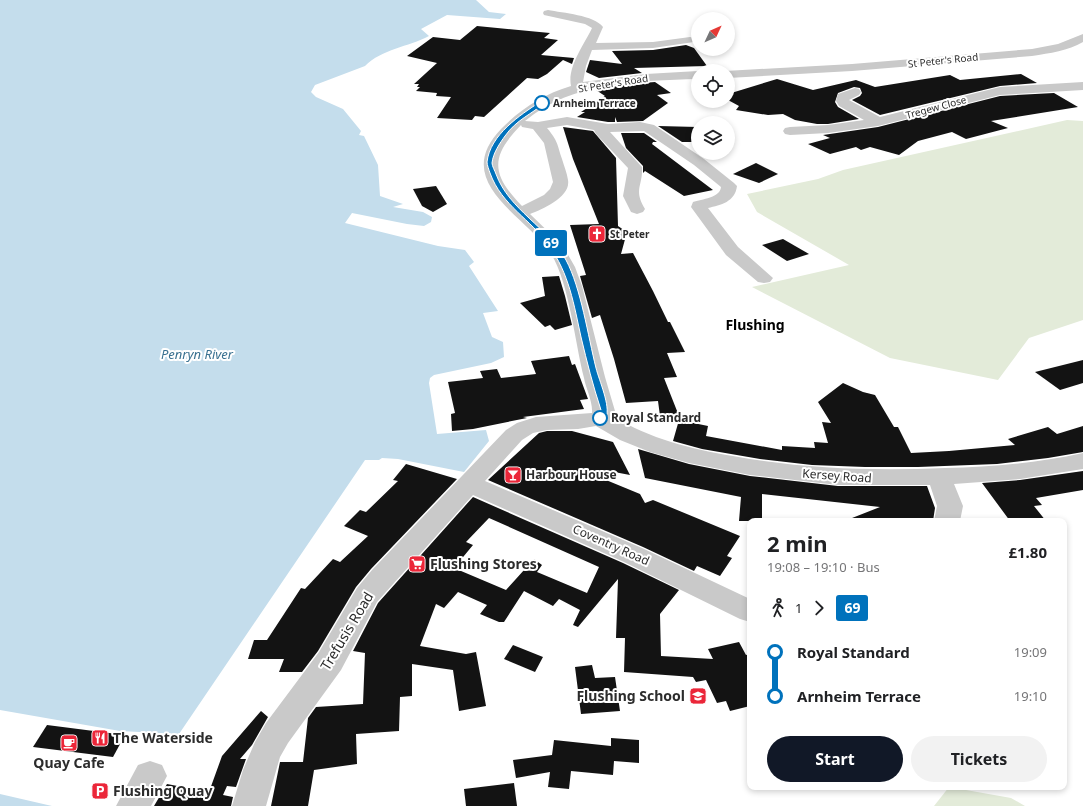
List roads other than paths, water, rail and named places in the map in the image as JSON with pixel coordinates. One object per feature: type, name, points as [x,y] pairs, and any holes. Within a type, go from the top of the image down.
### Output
[{"type":"street","points":[[548,13],[588,21],[597,26],[577,77],[576,83],[578,89]]},
{"type":"street","name":"St Peter's Road","points":[[735,74],[792,72],[892,65],[1044,50],[1074,43],[1083,37]]},
{"type":"street","points":[[588,47],[659,44],[690,40]]},
{"type":"street","points":[[1063,46],[1076,51]]},
{"type":"street","name":"St Peter's Road","points":[[600,418],[603,415],[604,410],[594,377],[573,286],[568,272],[556,249],[511,205],[496,182],[490,162],[497,142],[515,122],[542,103],[578,89],[637,78],[691,75]]},
{"type":"street","name":"Tregew Close","points":[[790,131],[828,129],[878,122],[1000,91],[1083,86]]},
{"type":"street","points":[[854,92],[843,97],[842,101],[878,122]]},
{"type":"street","points":[[515,122],[538,126],[567,121],[613,128],[640,126],[653,130],[727,183],[730,189],[725,196],[717,201],[699,205],[699,207],[729,247],[764,278]]},
{"type":"street","points":[[519,212],[547,202],[552,198],[561,182],[554,158],[552,142],[538,126]]},
{"type":"street","points":[[602,127],[601,131],[635,168],[629,192],[637,209]]},
{"type":"street","name":"Kersey Road","points":[[600,418],[623,432],[669,451],[753,469],[776,472],[862,478],[939,477],[1027,471],[1083,461]]},
{"type":"street","name":"Trefusis Road","points":[[249,806],[259,770],[266,752],[277,734],[330,661],[367,595],[508,441],[530,426],[542,423],[600,418]]},
{"type":"street","points":[[939,477],[950,506],[948,518]]},
{"type":"street","name":"Coventry Road","points":[[470,484],[633,555],[747,610]]},
{"type":"street","points":[[133,806],[150,776]]},
{"type":"water","name":"Penryn River","points":[[0,0],[476,0],[489,12],[506,14],[500,19],[447,15],[421,29],[429,36],[387,52],[372,60],[365,66],[315,85],[311,92],[316,97],[343,109],[361,131],[359,135],[364,136],[378,165],[380,196],[403,204],[393,207],[423,212],[432,217],[431,222],[424,226],[352,213],[345,223],[438,246],[465,250],[474,262],[469,266],[498,311],[483,313],[492,337],[503,342],[504,357],[491,363],[434,375],[430,378],[429,383],[437,434],[486,430],[489,441],[464,472],[398,459],[382,458],[379,460],[365,460],[179,734],[120,731],[0,710]]},
{"type":"water","points":[[0,794],[52,806],[0,806]]},
{"type":"place","name":"Arnheim Terrace","points":[[542,103]]},
{"type":"place","name":"St Peter","points":[[597,234]]},
{"type":"place","name":"Royal Standard","points":[[600,418]]},
{"type":"place","name":"Harbour House","points":[[513,475]]},
{"type":"place","name":"Flushing Stores","points":[[417,564]]},
{"type":"place","name":"Flushing School","points":[[698,696]]},
{"type":"place","name":"The Waterside","points":[[100,738]]},
{"type":"place","name":"Quay Cafe","points":[[69,743]]},
{"type":"place","name":"Flushing Quay","points":[[100,791]]},
{"type":"district","name":"Flushing","points":[[755,325]]}]
